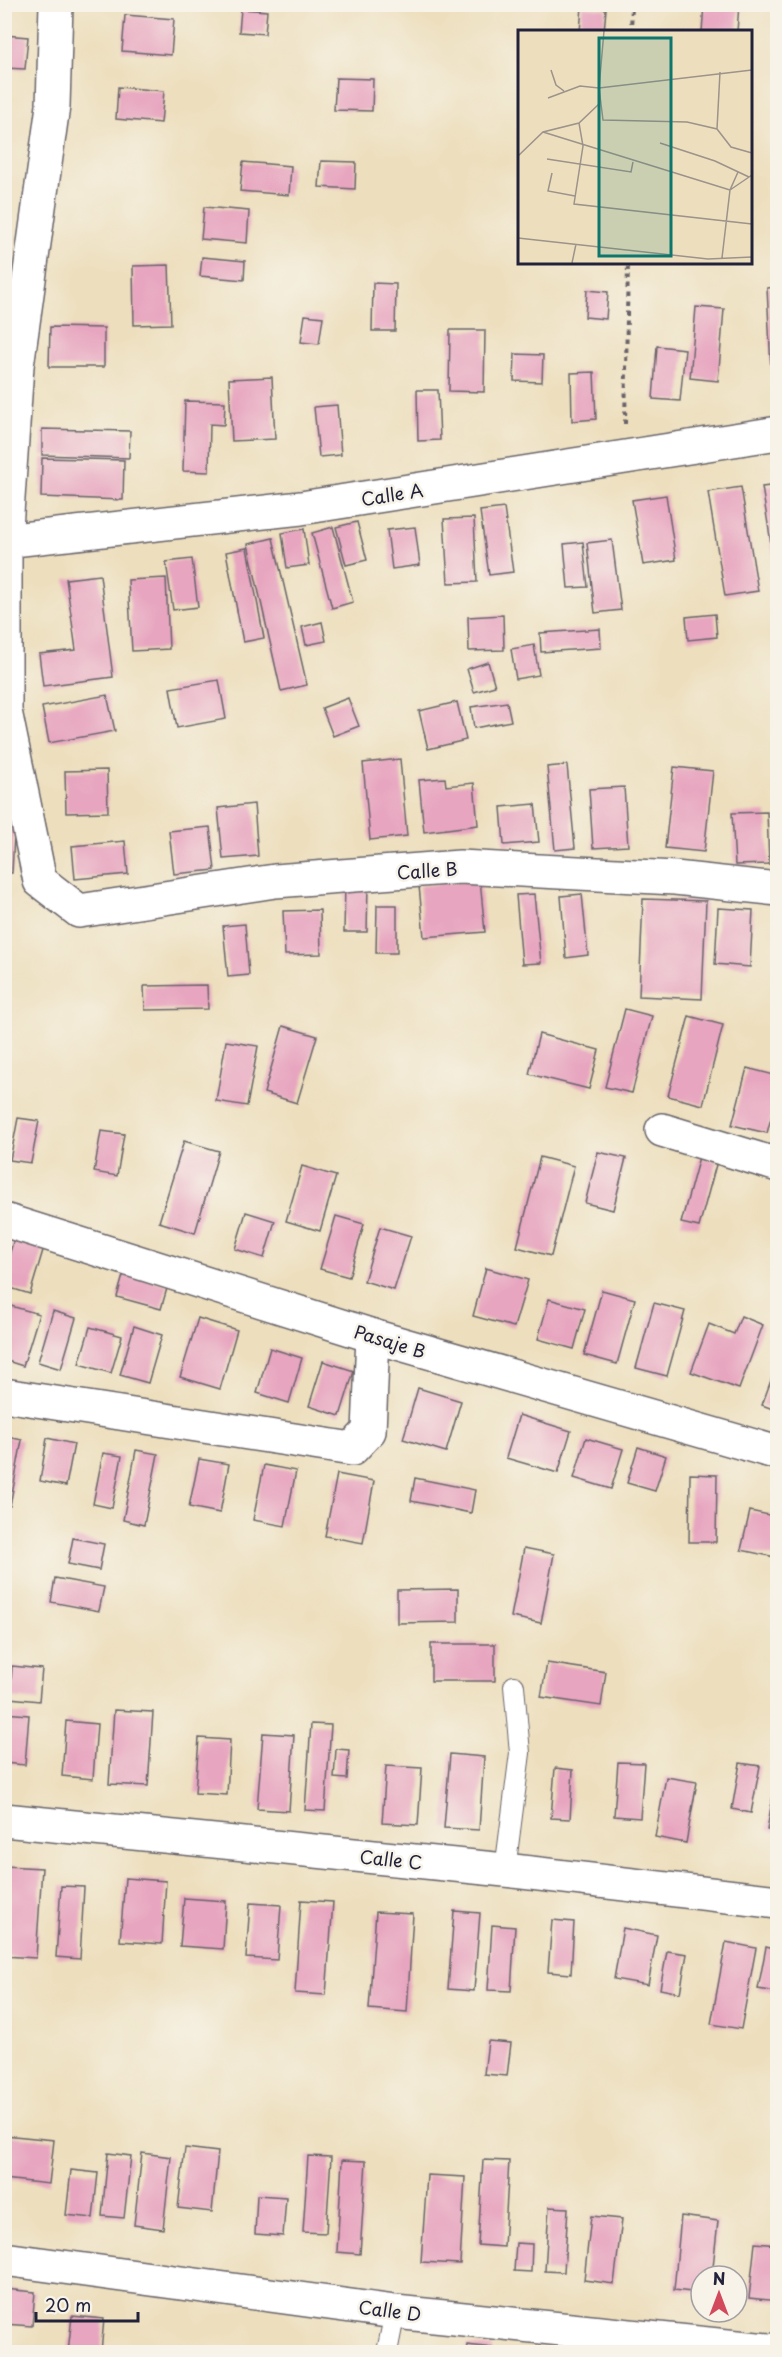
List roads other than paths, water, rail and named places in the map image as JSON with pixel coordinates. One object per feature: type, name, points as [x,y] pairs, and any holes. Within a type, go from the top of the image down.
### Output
[{"type":"street","points":[[5,711],[5,542],[17,366],[53,106],[56,4]]},
{"type":"street","name":"Calle A","points":[[5,542],[301,508],[777,433]]},
{"type":"street","name":"Calle B","points":[[5,711],[40,881],[78,911],[275,881],[460,867],[675,878],[777,889]]},
{"type":"street","points":[[662,1130],[777,1165]]},
{"type":"street","name":"Pasaje B","points":[[4,1220],[373,1336],[777,1453]]},
{"type":"street","points":[[4,1395],[352,1449],[369,1431],[373,1336]]},
{"type":"street","name":"Calle C","points":[[4,1821],[505,1870],[777,1902]]},
{"type":"street","name":"Calle D","points":[[4,2259],[643,2344],[777,2351]]},
{"type":"lane","points":[[505,1870],[520,1753],[514,1686]]},
{"type":"lane","points":[[387,2352],[395,2312]]}]
